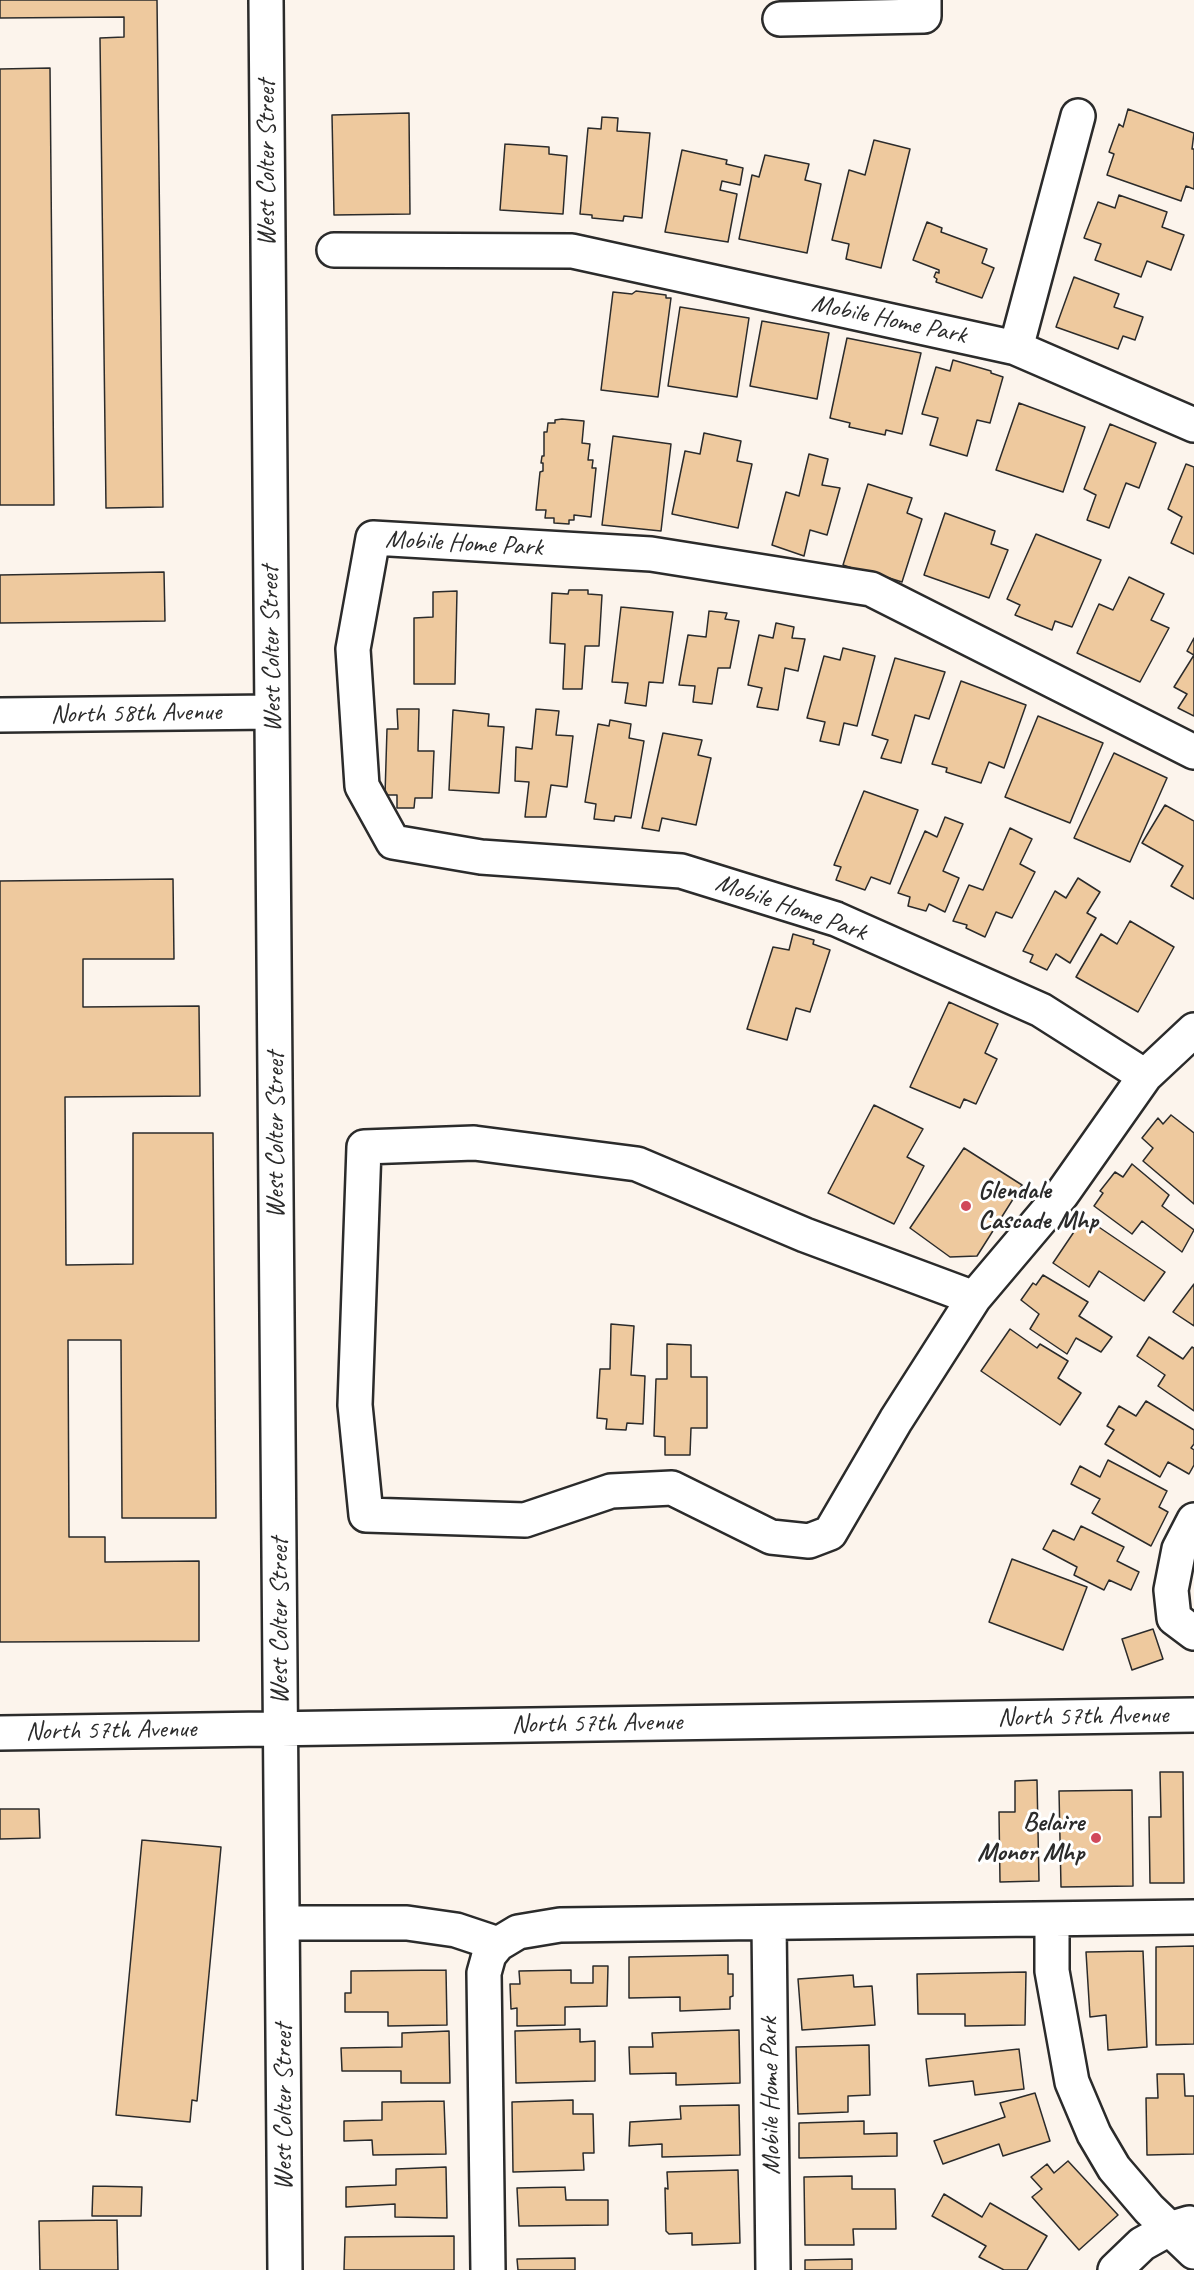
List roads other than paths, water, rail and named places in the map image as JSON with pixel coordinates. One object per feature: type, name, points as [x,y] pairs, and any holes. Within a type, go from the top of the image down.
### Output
[{"type":"street","name":"West Colter Street","points":[[266,0],[285,2270]]},
{"type":"street","points":[[780,19],[924,16],[924,0]]},
{"type":"street","points":[[1016,348],[1078,116]]},
{"type":"street","name":"Mobile Home Park","points":[[334,250],[572,251],[1016,348],[1194,425]]},
{"type":"street","name":"Mobile Home Park","points":[[1145,1076],[1041,1010],[837,919],[681,871],[481,857],[393,842],[362,786],[361,774],[353,649],[373,538],[651,554],[871,590],[1194,752]]},
{"type":"street","name":"North 58th Avenue","points":[[0,715],[272,712]]},
{"type":"street","points":[[974,1298],[805,1235],[637,1164],[474,1143],[364,1148],[355,1406],[366,1515],[525,1520],[611,1491],[672,1488],[771,1537],[808,1541],[830,1533],[896,1420],[974,1298],[1062,1194],[1145,1076],[1194,1030]]},
{"type":"street","points":[[1194,1520],[1179,1549],[1171,1590],[1174,1618],[1194,1633]]},
{"type":"street","name":"North 57th Avenue","points":[[0,1733],[1194,1716]]},
{"type":"street","points":[[488,2270],[484,1973],[489,1955],[498,1944],[518,1932],[560,1925],[1194,1917]]},
{"type":"street","points":[[1052,1919],[1052,1971],[1072,2082],[1094,2134],[1114,2168],[1149,2209],[1182,2225],[1194,2252]]},
{"type":"street","points":[[283,1923],[407,1923],[456,1930],[498,1944]]},
{"type":"street","name":"Mobile Home Park","points":[[769,1923],[772,2270]]},
{"type":"street","points":[[1115,2270],[1142,2244],[1182,2225]]},
{"type":"place","name":"Glendale Cascade Mhp","points":[[966,1206]]},
{"type":"place","name":"Belaire Monor Mhp","points":[[1096,1838]]}]
